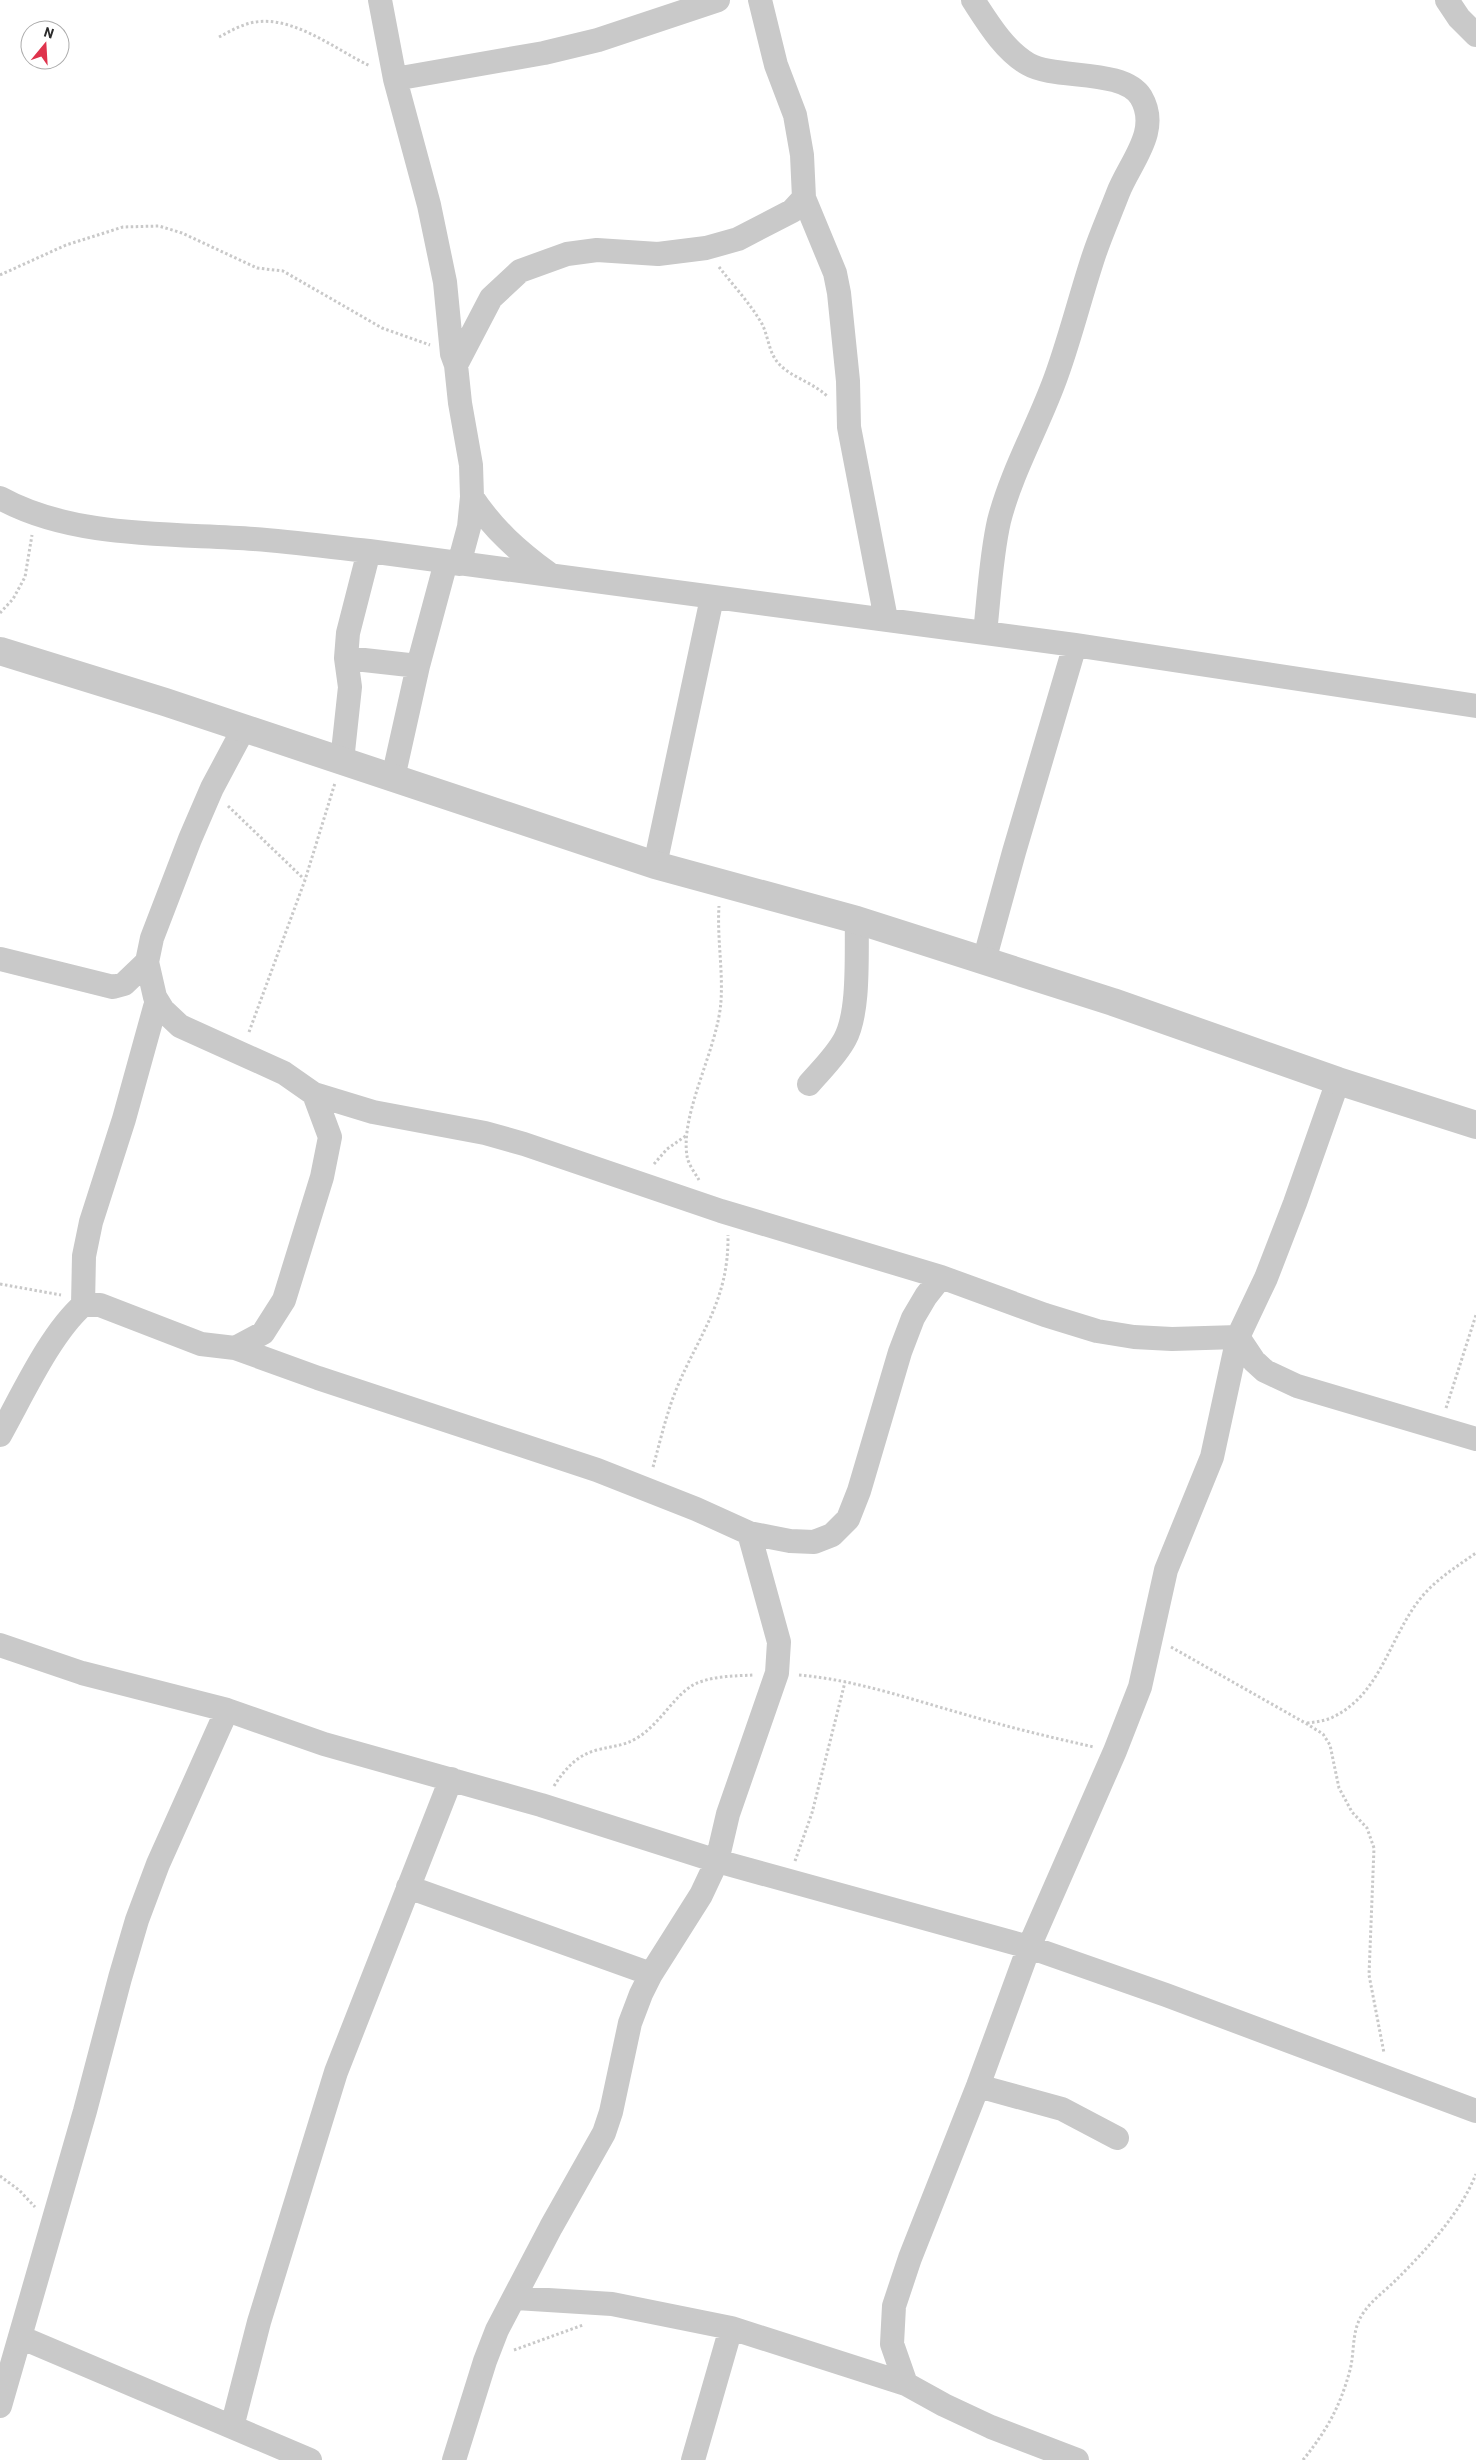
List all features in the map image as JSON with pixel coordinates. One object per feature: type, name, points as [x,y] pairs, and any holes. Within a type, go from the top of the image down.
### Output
[{"type":"street","points":[[380,0],[395,74],[431,214],[445,282],[460,403],[471,465],[472,498],[469,527],[452,563],[418,666],[393,778]]},
{"type":"street","points":[[760,0],[776,65],[796,115],[802,155],[804,198],[835,273],[839,293],[848,381],[849,427],[886,619]]},
{"type":"street","points":[[973,0],[1002,42],[1027,64],[1041,71],[1096,76],[1128,86],[1139,95],[1147,110],[1148,125],[1142,148],[1123,180],[1098,245],[1058,373],[1009,490],[999,523],[984,633]]},
{"type":"street","points":[[1447,0],[1476,35]]},
{"type":"street","points":[[395,74],[544,53],[598,40],[705,2]]},
{"type":"street","points":[[454,360],[491,298],[520,271],[566,254],[597,250],[658,254],[706,248],[738,239],[792,211],[804,198]]},
{"type":"street","points":[[0,498],[28,511],[105,529],[160,535],[254,539],[368,550],[712,598],[886,619],[1075,645],[1476,706]]},
{"type":"street","points":[[472,498],[487,520],[504,539],[552,576]]},
{"type":"street","points":[[342,761],[350,687],[346,658],[348,633],[368,550]]},
{"type":"street","points":[[655,865],[712,598]]},
{"type":"street","points":[[984,961],[1075,645]]},
{"type":"street","points":[[0,651],[244,728],[655,865],[857,920],[1113,1002],[1338,1081],[1476,1125]]},
{"type":"street","points":[[346,658],[418,666]]},
{"type":"street","points":[[0,1435],[52,1344],[82,1301],[84,1256],[91,1222],[159,1009],[147,962],[152,938],[173,880],[212,788],[244,728]]},
{"type":"street","points":[[809,1084],[836,1054],[846,1038],[853,1012],[857,920]]},
{"type":"street","points":[[0,959],[113,988],[159,1009],[180,1026],[284,1073],[314,1094],[373,1112],[485,1133],[640,1182],[721,1211],[941,1277],[1045,1315],[1097,1331],[1134,1337],[1172,1339],[1238,1337]]},
{"type":"street","points":[[113,988],[124,984],[147,962]]},
{"type":"street","points":[[906,2384],[892,2344],[894,2306],[910,2258],[978,2086],[1029,1947],[1114,1751],[1140,1686],[1166,1570],[1212,1457],[1238,1337],[1279,1245],[1338,1081]]},
{"type":"street","points":[[234,1348],[262,1334],[284,1300],[322,1177],[330,1137],[314,1094]]},
{"type":"street","points":[[330,1137],[343,1124],[354,1117],[373,1112]]},
{"type":"street","points":[[82,1301],[100,1305],[201,1344],[234,1348],[318,1378],[598,1470],[749,1533],[790,1541],[814,1542],[832,1535],[848,1519],[859,1491],[900,1352],[913,1318],[926,1296],[941,1277]]},
{"type":"street","points":[[1238,1337],[1254,1362],[1265,1371],[1297,1386],[1476,1440]]},
{"type":"street","points":[[454,2460],[485,2361],[498,2330],[551,2227],[604,2133],[611,2112],[630,2023],[651,1974],[687,1919],[717,1861],[728,1814],[778,1673],[779,1642],[749,1533]]},
{"type":"street","points":[[0,1645],[82,1673],[227,1710],[324,1744],[541,1805],[717,1861],[1029,1947],[1166,1995],[1391,2081],[1476,2111]]},
{"type":"street","points":[[0,2406],[137,1920],[158,1864],[227,1710]]},
{"type":"street","points":[[232,2427],[259,2322],[336,2072],[450,1779]]},
{"type":"street","points":[[408,1887],[651,1974]]},
{"type":"street","points":[[978,2086],[1062,2110],[1117,2138]]},
{"type":"street","points":[[516,2298],[612,2304],[731,2328],[906,2384],[944,2406],[991,2427],[1077,2460]]},
{"type":"street","points":[[693,2460],[731,2328]]},
{"type":"street","points":[[20,2337],[310,2460]]},
{"type":"path","points":[[219,37],[245,24],[263,22],[286,24],[306,32],[374,67],[395,74]]},
{"type":"path","points":[[0,275],[76,242],[124,227],[159,226],[182,233],[257,268],[282,271],[382,328],[454,360]]},
{"type":"path","points":[[706,248],[759,318],[767,333],[769,348],[778,364],[792,374],[812,384],[826,395],[849,427]]},
{"type":"path","points":[[0,613],[13,599],[25,577],[29,542],[34,528],[41,522],[52,518]]},
{"type":"path","points":[[243,1054],[255,1012],[304,880],[342,761]]},
{"type":"path","points":[[212,788],[242,821],[304,880]]},
{"type":"path","points":[[647,1490],[675,1392],[713,1316],[724,1278],[728,1254],[728,1235],[721,1211],[698,1179],[687,1157],[687,1135],[693,1108],[716,1033],[721,1002],[718,931],[721,883]]},
{"type":"path","points":[[640,1182],[667,1149],[687,1135]]},
{"type":"path","points":[[0,1284],[82,1301]]},
{"type":"path","points":[[1440,1428],[1455,1374],[1476,1315]]},
{"type":"path","points":[[1307,1724],[1331,1718],[1352,1706],[1371,1685],[1420,1600],[1440,1578],[1476,1553]]},
{"type":"path","points":[[1151,1636],[1307,1724],[1322,1734],[1330,1746],[1339,1788],[1352,1812],[1367,1828],[1374,1848],[1369,1975],[1391,2081]]},
{"type":"path","points":[[541,1805],[564,1771],[578,1757],[597,1750],[620,1746],[638,1738],[660,1720],[692,1686],[705,1680],[778,1673],[845,1682],[1008,1727],[1114,1751]]},
{"type":"path","points":[[786,1879],[802,1845],[812,1813],[845,1682]]},
{"type":"path","points":[[1303,2460],[1331,2423],[1350,2368],[1356,2326],[1364,2312],[1414,2262],[1466,2196],[1476,2174]]},
{"type":"path","points":[[0,2176],[19,2190],[33,2205],[50,2231]]},
{"type":"path","points":[[485,2361],[588,2323],[602,2316],[612,2304]]}]
